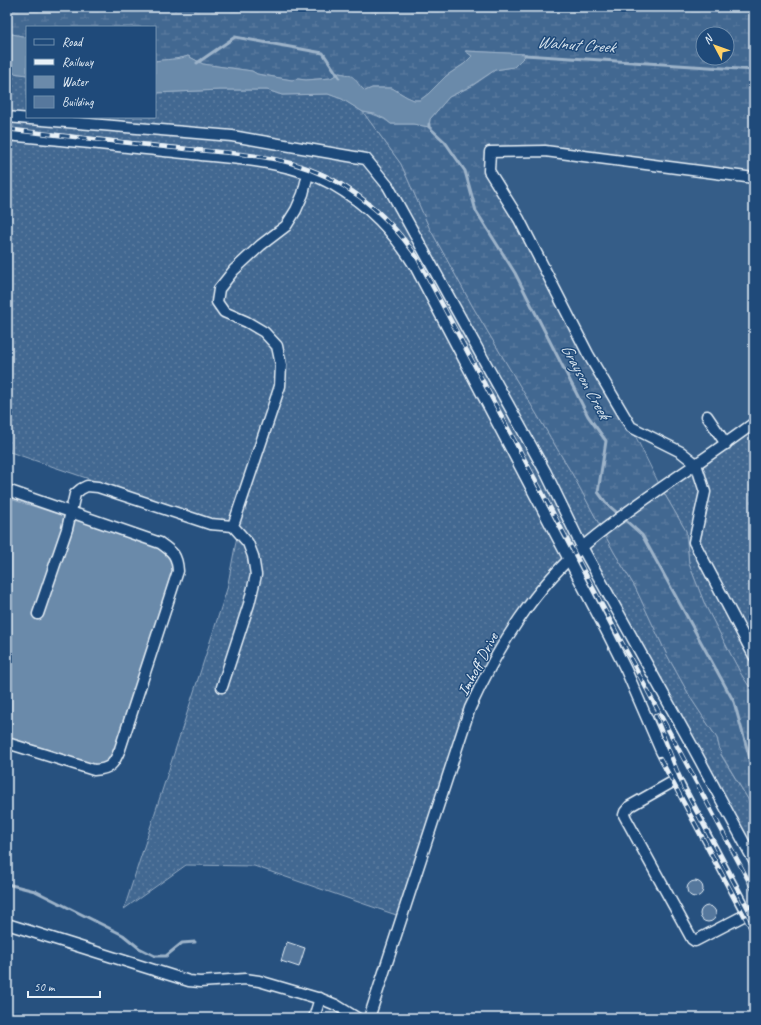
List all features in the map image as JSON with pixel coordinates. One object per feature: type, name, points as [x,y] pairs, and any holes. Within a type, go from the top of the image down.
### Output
[{"type":"street","points":[[7,117],[232,136],[366,159],[388,186],[546,473],[754,861]]},
{"type":"street","points":[[7,135],[245,160],[279,166],[308,174],[331,184],[371,211],[403,246],[442,315],[626,670],[653,733],[676,780],[747,914],[695,941],[692,939],[624,815],[630,806],[676,780]]},
{"type":"street","points":[[754,178],[545,151],[490,152],[489,171],[519,219],[588,354],[631,427],[681,452],[696,464],[705,492],[694,542],[754,656]]},
{"type":"street","points":[[233,526],[280,386],[281,365],[277,346],[264,332],[247,322],[224,312],[217,302],[219,289],[234,270],[261,245],[286,226],[296,210],[303,194],[308,174]]},
{"type":"street","points":[[707,416],[726,444]]},
{"type":"street","name":"Imhoff Drive","points":[[369,1018],[470,708],[485,675],[503,644],[540,591],[585,545],[661,488],[754,423]]},
{"type":"street","points":[[38,614],[72,513],[75,494],[87,486],[98,487],[210,524],[233,526],[248,543],[253,556],[256,576],[247,611],[222,687]]},
{"type":"street","points":[[7,490],[160,543],[173,552],[177,560],[178,571],[120,749],[111,766],[105,769],[94,770],[7,743]]},
{"type":"street","points":[[7,924],[189,981],[200,982],[245,979],[275,984],[320,998],[336,1005],[357,1018]]},
{"type":"street","points":[[314,1018],[320,998]]},
{"type":"shaded area","points":[[545,151],[754,177],[754,423],[661,488],[631,427],[489,171],[490,152]]},
{"type":"green space","points":[[7,7],[754,7],[754,177],[545,151],[490,152],[489,171],[631,427],[661,488],[686,531],[689,564],[705,605],[741,674],[754,694],[754,809],[721,754],[717,738],[692,700],[667,655],[635,587],[614,552],[574,477],[473,307],[429,227],[401,164],[363,112],[378,116],[391,124],[413,124],[429,127],[430,119],[449,97],[472,86],[495,70],[514,67],[526,54],[466,51],[472,56],[464,64],[446,76],[420,100],[414,100],[392,88],[372,88],[365,91],[349,75],[339,73],[331,78],[292,80],[257,74],[252,71],[203,64],[188,56],[156,61],[156,26],[26,26],[26,37],[7,33]]},
{"type":"green space","points":[[7,72],[26,75],[26,118],[156,118],[156,93],[220,90],[267,90],[282,95],[328,94],[342,99],[363,112],[401,164],[429,227],[473,307],[574,477],[614,552],[635,587],[667,655],[692,700],[717,738],[721,755],[754,809],[754,862],[582,548],[556,573],[485,675],[402,917],[254,866],[186,865],[124,909],[227,589],[238,531],[7,451]]},
{"type":"green space","points":[[754,423],[754,694],[741,674],[705,605],[689,564],[686,531],[661,488]]},
{"type":"water","points":[[7,33],[26,37],[26,75],[7,72]]},
{"type":"water","points":[[465,51],[527,54],[514,67],[495,70],[471,86],[449,97],[430,119],[429,127],[413,124],[391,124],[375,114],[363,112],[342,99],[328,94],[282,95],[267,90],[220,90],[156,93],[156,61],[188,56],[203,64],[252,71],[257,74],[292,80],[331,78],[339,73],[345,74],[353,77],[365,91],[372,88],[392,88],[414,100],[420,100],[446,76],[464,64],[472,56]]},
{"type":"water","points":[[7,498],[156,545],[169,555],[172,562],[174,571],[116,751],[109,762],[96,766],[7,738]]},
{"type":"building","points":[[692,881],[698,881],[703,886],[701,895],[698,897],[692,897],[687,892],[687,886]]},
{"type":"building","points":[[705,906],[711,906],[716,911],[714,920],[711,922],[705,922],[700,917],[700,911]]},
{"type":"building","points":[[287,942],[305,948],[299,967],[281,961]]},
{"type":"waterway","name":"Walnut Creek","points":[[197,63],[235,37],[323,53],[339,77]]},
{"type":"waterway","name":"Walnut Creek","points":[[525,55],[754,70]]},
{"type":"waterway","name":"Grayson Creek","points":[[429,124],[429,127],[445,142],[465,171],[476,211],[515,273],[588,416],[606,441],[598,492],[606,503],[642,535],[734,702],[754,773]]},
{"type":"waterway","points":[[7,884],[35,891],[123,935],[139,948],[155,956],[166,956],[182,943],[195,942]]},
{"type":"railway","points":[[7,129],[248,155],[291,163],[329,178],[346,187],[377,211],[392,225],[417,257],[754,891]]},
{"type":"railway","points":[[655,715],[683,786],[754,920]]},
{"type":"railway","points":[[660,758],[754,934]]}]
